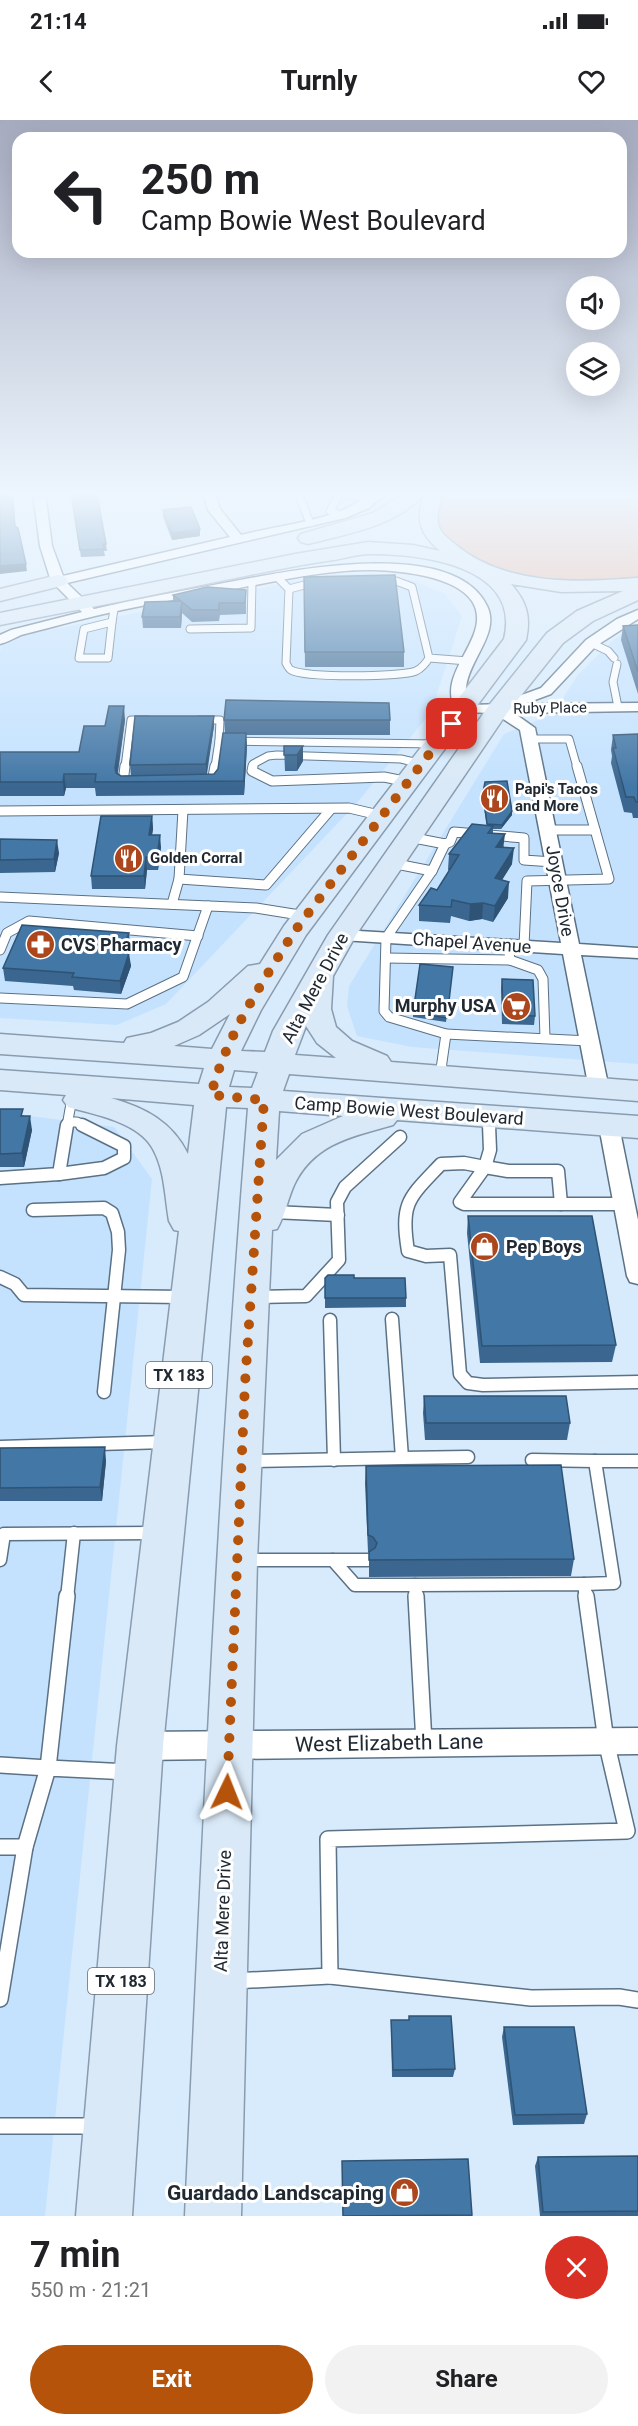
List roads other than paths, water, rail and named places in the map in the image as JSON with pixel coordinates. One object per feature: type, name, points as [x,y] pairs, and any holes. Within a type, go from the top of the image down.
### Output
[{"type":"main road","points":[[0,619],[99,591]]},
{"type":"main road","points":[[0,606],[112,591]]},
{"type":"main road","name":"TX 183","points":[[104,2216],[139,1759],[171,1442],[211,1095],[222,1059],[284,948],[515,640],[520,618],[516,605],[506,591]]},
{"type":"main road","name":"Alta Mere Drive","points":[[213,2216],[236,1560],[250,1298],[264,1100],[288,1030],[319,973],[342,935],[498,709],[555,638],[585,616],[638,592]]},
{"type":"main road","points":[[0,595],[75,597]]},
{"type":"main road","points":[[0,625],[75,597]]},
{"type":"main road","points":[[70,1049],[147,1044],[174,1036],[223,1006],[284,948]]},
{"type":"main road","points":[[319,973],[318,1019],[328,1037],[341,1048],[355,1056],[378,1063],[440,1074]]},
{"type":"main road","name":"Camp Bowie West Boulevard","points":[[0,1044],[440,1074],[638,1091]]},
{"type":"main road","points":[[15,1081],[44,1091],[70,1110],[122,1112],[148,1125],[160,1136],[171,1152],[193,1252]]},
{"type":"main road","name":"Camp Bowie West Boulevard","points":[[15,1081],[624,1126]]},
{"type":"main road","points":[[254,1253],[284,1172],[300,1153],[331,1131],[363,1120],[395,1116],[489,1117]]},
{"type":"street","points":[[71,591],[75,597],[114,616],[216,591]]},
{"type":"street","points":[[0,640],[75,597],[92,591]]},
{"type":"street","points":[[462,709],[457,694],[484,625],[480,605],[468,591]]},
{"type":"street","points":[[498,709],[546,691],[591,643],[638,614]]},
{"type":"street","name":"Ruby Place","points":[[462,709],[638,707]]},
{"type":"street","name":"Joyce Drive","points":[[498,709],[527,728],[549,830],[553,862],[598,1089]]},
{"type":"street","name":"Chapel Avenue","points":[[342,935],[514,950],[570,949],[638,953]]},
{"type":"street","points":[[624,1126],[624,1204],[634,1232],[638,1276]]},
{"type":"street","name":"West Elizabeth Lane","points":[[139,1759],[228,1745],[638,1741]]},
{"type":"lane","points":[[190,629],[251,628],[252,591]]},
{"type":"lane","points":[[289,591],[286,663],[290,670],[298,673],[366,675],[412,672],[424,667],[429,658],[413,591]]},
{"type":"lane","points":[[114,616],[108,658],[80,658],[84,629],[114,616]]},
{"type":"lane","points":[[591,643],[608,651],[616,661],[613,682],[618,707]]},
{"type":"lane","points":[[429,658],[468,661]]},
{"type":"lane","points":[[134,783],[123,783],[131,720],[153,720]]},
{"type":"lane","points":[[187,720],[220,720],[212,782],[201,782]]},
{"type":"lane","points":[[514,950],[527,881],[609,879],[569,739],[529,739]]},
{"type":"lane","points":[[219,741],[423,763]]},
{"type":"lane","points":[[277,755],[400,759],[423,763],[384,777],[272,781],[252,771],[253,764],[268,756],[277,755]]},
{"type":"lane","points":[[0,811],[349,808],[383,816]]},
{"type":"lane","points":[[179,879],[266,885],[331,809]]},
{"type":"lane","points":[[172,904],[179,879],[183,810]]},
{"type":"lane","points":[[549,830],[595,830]]},
{"type":"lane","points":[[409,837],[445,844],[450,842],[454,832],[524,838],[524,860],[553,862]]},
{"type":"lane","points":[[445,844],[432,871],[387,938],[384,1011],[389,1017],[446,1034],[589,1041]]},
{"type":"lane","points":[[391,863],[432,871]]},
{"type":"lane","points":[[0,897],[256,908],[306,916]]},
{"type":"lane","points":[[0,998],[127,1004],[183,977],[208,906]]},
{"type":"lane","points":[[0,950],[7,933],[29,921],[198,936]]},
{"type":"lane","points":[[386,958],[514,950],[538,970],[543,979],[545,1038]]},
{"type":"lane","points":[[440,1074],[446,1034]]},
{"type":"lane","points":[[59,1174],[70,1110]]},
{"type":"lane","points":[[0,1178],[104,1168],[124,1158],[124,1146],[77,1122],[70,1110]]},
{"type":"lane","points":[[489,1117],[490,1150],[484,1167],[460,1202],[464,1204],[624,1204]]},
{"type":"lane","points":[[250,1298],[306,1296],[339,1260],[337,1202],[345,1187],[400,1137]]},
{"type":"lane","points":[[561,1204],[558,1171],[508,1172],[464,1163],[441,1164],[404,1206],[402,1222],[408,1251],[426,1256],[450,1255],[460,1374],[468,1383],[483,1385],[638,1382]]},
{"type":"lane","points":[[33,1210],[104,1208],[112,1213],[118,1232],[119,1250],[104,1392]]},
{"type":"lane","points":[[268,1211],[338,1215]]},
{"type":"lane","points":[[0,1277],[15,1284],[24,1295],[188,1297]]},
{"type":"lane","points":[[392,1319],[402,1458]]},
{"type":"lane","points":[[330,1320],[334,1460]]},
{"type":"lane","points":[[0,1447],[171,1442]]},
{"type":"lane","points":[[241,1461],[468,1457]]},
{"type":"lane","points":[[532,1460],[638,1461]]},
{"type":"lane","points":[[333,1560],[356,1585],[614,1583],[596,1461]]},
{"type":"lane","points":[[0,1999],[25,1847],[48,1768],[74,1533]]},
{"type":"lane","points":[[0,1560],[2,1534],[162,1533]]},
{"type":"lane","points":[[236,1560],[368,1560]]},
{"type":"lane","points":[[330,1976],[328,1839],[632,1832],[606,1741],[584,1584]]},
{"type":"lane","points":[[415,1585],[424,1743]]},
{"type":"lane","points":[[0,1765],[48,1768],[139,1759]]},
{"type":"lane","points":[[0,1847],[25,1847]]},
{"type":"lane","points":[[221,1982],[330,1976],[531,1998],[619,1996],[638,2000]]},
{"type":"lane","points":[[0,2126],[110,2126]]},
{"type":"place","name":"Papi's Tacos and More","points":[[494,798]]},
{"type":"place","name":"Golden Corral","points":[[129,858]]},
{"type":"place","name":"CVS Pharmacy","points":[[40,945]]},
{"type":"place","name":"Murphy USA","points":[[517,1006]]},
{"type":"place","name":"Pep Boys","points":[[485,1247]]},
{"type":"place","name":"Guardado Landscaping","points":[[405,2193]]}]
